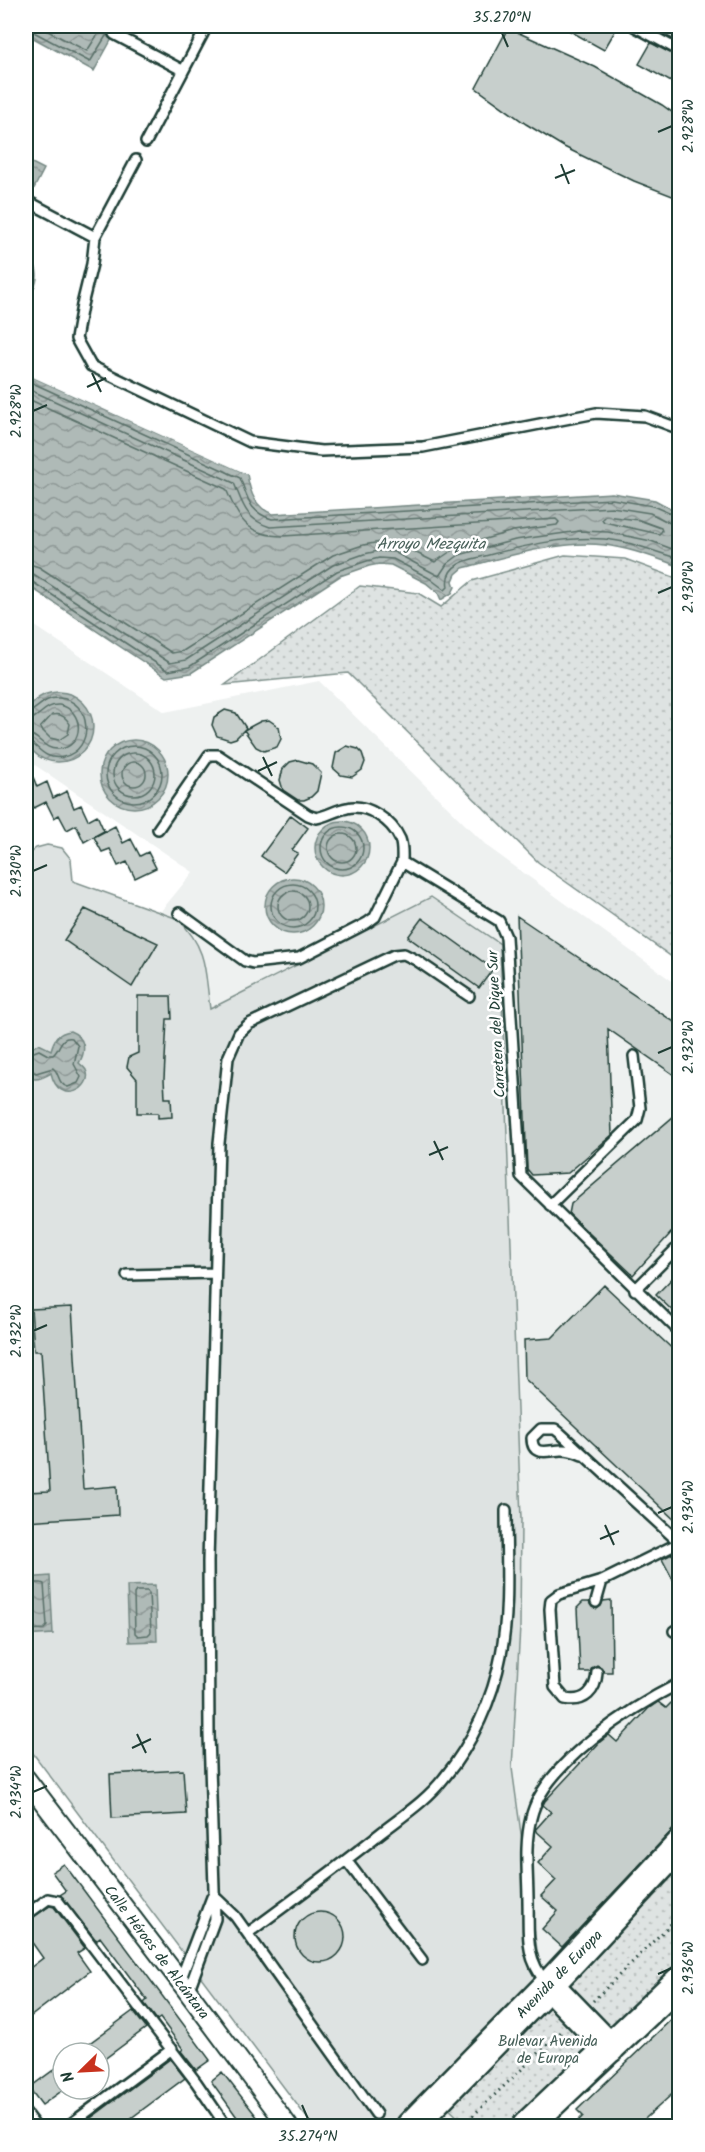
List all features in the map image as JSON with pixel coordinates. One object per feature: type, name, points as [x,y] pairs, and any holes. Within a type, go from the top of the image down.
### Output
[{"type":"main road","name":"Avenida de Europa","points":[[414,2125],[680,1845]]},
{"type":"main road","points":[[527,2127],[680,1981]]},
{"type":"main road","points":[[549,1985],[610,2048]]},
{"type":"street","name":"Calle Héroes de Alcántara","points":[[26,1779],[288,2127]]},
{"type":"lane","points":[[146,142],[207,26]]},
{"type":"lane","points":[[634,26],[680,51]]},
{"type":"lane","points":[[114,34],[182,70]]},
{"type":"lane","points":[[136,160],[95,237],[92,264],[76,339],[91,366],[250,442],[321,451],[423,447],[596,413],[645,416],[680,429]]},
{"type":"lane","points":[[27,201],[95,237]]},
{"type":"lane","points":[[158,829],[209,755],[215,754],[308,815],[316,818],[348,807],[360,808],[386,821],[400,840],[402,862],[375,917],[368,923],[309,954],[291,961],[262,964],[245,961],[179,913]]},
{"type":"lane","name":"Carretera del Dique Sur","points":[[402,862],[492,916],[504,929],[507,937],[519,1170],[525,1181],[680,1332]]},
{"type":"lane","points":[[184,1986],[213,1929],[215,1919],[208,1562],[219,1143],[228,1058],[239,1033],[264,1016],[394,955],[404,954],[416,960],[469,996]]},
{"type":"lane","points":[[550,1204],[637,1120],[640,1108],[634,1056]]},
{"type":"lane","points":[[635,1290],[680,1245]]},
{"type":"lane","points":[[127,1275],[215,1273]]},
{"type":"lane","points":[[582,1455],[565,1450],[541,1452],[535,1450],[532,1438],[541,1429],[555,1429],[679,1543],[602,1581],[559,1594],[551,1600],[554,1680],[559,1694],[573,1700],[588,1695],[594,1688],[597,1672]]},
{"type":"lane","points":[[248,1933],[430,1794],[443,1780],[468,1744],[488,1700],[501,1657],[506,1617],[506,1510]]},
{"type":"lane","points":[[596,1602],[602,1581]]},
{"type":"lane","points":[[549,1985],[534,1965],[529,1948],[527,1837],[537,1800],[548,1782],[565,1764],[611,1724],[636,1706],[680,1683]]},
{"type":"lane","points":[[346,1860],[422,1960]]},
{"type":"lane","points":[[213,1895],[230,1909],[248,1933],[376,2114]]},
{"type":"lane","points":[[184,1986],[213,1895]]},
{"type":"lane","points":[[26,1915],[48,1899],[58,1901],[172,2049],[226,2127]]},
{"type":"lane","points":[[68,2127],[172,2049]]},
{"type":"lane","points":[[26,2114],[35,2127]]},
{"type":"shaded area","points":[[26,620],[165,712],[319,681],[488,847],[679,986],[679,1835],[546,1972],[540,1972],[512,1768],[520,1627],[431,897],[210,1009],[208,979],[178,919],[161,911],[193,872],[26,759]]},
{"type":"shaded area","points":[[443,2103],[467,2126],[422,2126]]},
{"type":"green space","points":[[565,555],[625,559],[679,579],[679,962],[538,862],[348,673],[225,685],[360,586],[418,593],[441,607],[472,581]]},
{"type":"green space","points":[[47,845],[62,848],[71,859],[73,881],[178,919],[195,940],[200,951],[206,972],[210,1009],[431,897],[500,944],[521,1519],[520,1627],[512,1768],[540,1972],[398,2126],[313,2126],[26,1744],[26,856],[36,848]]},
{"type":"green space","name":"Bulevar Avenida de Europa","points":[[679,1861],[679,1972],[612,2037],[563,1984]]},
{"type":"green space","name":"Bulevar Avenida de Europa","points":[[550,1998],[601,2050],[514,2126],[467,2126],[443,2103]]},
{"type":"water","points":[[26,26],[119,26],[94,71],[26,34]]},
{"type":"water","points":[[26,160],[44,169],[26,204]]},
{"type":"water","points":[[26,259],[35,265],[37,275],[26,303]]},
{"type":"water","name":"Arroyo Mezquita","points":[[26,374],[247,474],[254,498],[262,508],[273,514],[612,493],[655,500],[679,513],[679,566],[614,546],[587,544],[551,547],[463,568],[456,574],[452,593],[441,600],[438,593],[426,583],[391,565],[369,566],[340,576],[191,673],[166,677],[26,584]]},
{"type":"water","points":[[58,692],[71,695],[83,702],[90,714],[93,727],[90,740],[83,752],[71,759],[58,762],[45,759],[33,752],[26,740],[23,727],[26,714],[33,702],[45,695]]},
{"type":"water","points":[[127,740],[141,740],[153,745],[163,755],[168,774],[163,793],[153,803],[141,808],[127,808],[115,803],[105,793],[100,781],[100,767],[105,755],[115,745]]},
{"type":"water","points":[[337,821],[347,821],[357,825],[365,833],[369,848],[365,863],[357,871],[347,875],[337,875],[327,871],[319,863],[315,853],[315,843],[319,833],[327,825]]},
{"type":"water","points":[[287,878],[299,878],[309,882],[317,890],[321,906],[317,922],[309,930],[299,934],[287,934],[277,930],[269,922],[265,912],[265,900],[269,890],[277,882]]},
{"type":"water","points":[[70,1031],[82,1040],[84,1049],[79,1063],[86,1070],[87,1077],[81,1088],[68,1092],[61,1090],[55,1084],[51,1073],[36,1079],[29,1075],[26,1050],[39,1044],[51,1050],[57,1037]]},
{"type":"water","points":[[50,1576],[53,1634],[26,1636],[26,1578]]},
{"type":"water","points":[[155,1585],[157,1641],[129,1642],[127,1586]]},
{"type":"pier","points":[[26,371],[248,471],[249,474],[26,374]]},
{"type":"building","points":[[561,26],[618,26],[604,50]]},
{"type":"building","points":[[660,26],[680,26],[680,43],[657,31]]},
{"type":"building","points":[[508,28],[595,67],[662,105],[680,118],[680,199],[634,181],[564,147],[526,124],[476,88]]},
{"type":"building","points":[[651,43],[680,58],[680,87],[639,64]]},
{"type":"building","points":[[225,710],[236,713],[246,728],[236,738],[230,740],[217,736],[212,725],[214,717]]},
{"type":"building","points":[[269,720],[279,727],[281,739],[277,747],[264,751],[256,747],[244,730],[261,721]]},
{"type":"building","points":[[347,746],[358,749],[365,762],[362,770],[352,777],[341,775],[333,768],[336,753]]},
{"type":"building","points":[[26,759],[37,787],[47,782],[53,798],[67,791],[74,808],[81,805],[88,820],[97,815],[104,831],[84,842],[76,825],[67,830],[59,815],[54,818],[46,802],[34,808],[26,791]]},
{"type":"building","points":[[298,760],[312,764],[321,773],[317,791],[304,800],[298,800],[283,790],[280,780],[283,769],[290,762]]},
{"type":"building","points":[[291,815],[308,828],[292,850],[298,853],[284,872],[261,856]]},
{"type":"building","points":[[115,826],[123,843],[131,839],[140,856],[148,852],[156,868],[135,878],[127,862],[118,866],[110,849],[102,852],[94,837]]},
{"type":"building","points":[[85,909],[158,943],[132,987],[64,940]]},
{"type":"building","points":[[517,916],[680,1026],[680,1079],[608,1029],[612,1135],[568,1173],[532,1175],[527,1169]]},
{"type":"building","points":[[422,918],[493,969],[479,988],[408,937]]},
{"type":"building","points":[[138,996],[171,996],[172,1019],[167,1019],[164,1079],[165,1098],[171,1098],[172,1117],[158,1118],[158,1113],[137,1113],[137,1079],[127,1067],[129,1057],[138,1053]]},
{"type":"building","points":[[680,1111],[680,1223],[633,1275],[569,1214],[571,1204]]},
{"type":"building","points":[[680,1270],[680,1318],[656,1295]]},
{"type":"building","points":[[604,1285],[680,1356],[680,1525],[525,1379],[524,1340],[552,1338]]},
{"type":"building","points":[[72,1307],[83,1489],[117,1486],[118,1515],[26,1521],[26,1492],[50,1491],[41,1351],[34,1351],[31,1309]]},
{"type":"building","points":[[680,1550],[680,1593],[662,1559]]},
{"type":"building","points":[[611,1600],[612,1672],[604,1672],[597,1665],[590,1672],[580,1672],[577,1608],[583,1602],[589,1602],[597,1609],[603,1601]]},
{"type":"building","points":[[680,1694],[680,1822],[562,1947],[542,1929],[558,1911],[541,1896],[556,1880],[538,1863],[553,1846],[535,1830],[551,1812],[543,1805],[600,1742],[609,1735],[617,1742],[648,1709],[658,1702],[666,1708]]},
{"type":"building","points":[[183,1770],[186,1814],[112,1818],[110,1774]]},
{"type":"building","points":[[64,1864],[210,2060],[196,2070],[160,2018],[157,2020],[144,2003],[147,2000],[100,1937],[96,1940],[60,1895],[66,1891],[52,1872]]},
{"type":"building","points":[[50,1906],[54,1907],[85,1948],[77,1953],[90,1971],[26,2020],[26,1971],[43,1958],[26,1934],[26,1922]]},
{"type":"building","points":[[320,1912],[338,1919],[345,1937],[338,1955],[320,1962],[302,1955],[295,1937],[302,1919]]},
{"type":"building","points":[[133,2011],[146,2028],[111,2054],[111,2041],[92,2041]]},
{"type":"building","points":[[680,2011],[680,2087],[636,2127],[572,2127],[583,2116],[577,2110]]},
{"type":"building","points":[[170,2059],[185,2078],[119,2127],[79,2127]]},
{"type":"building","points":[[51,2072],[51,2099],[42,2105],[29,2088]]},
{"type":"building","points":[[222,2072],[265,2127],[244,2127],[211,2081]]}]
